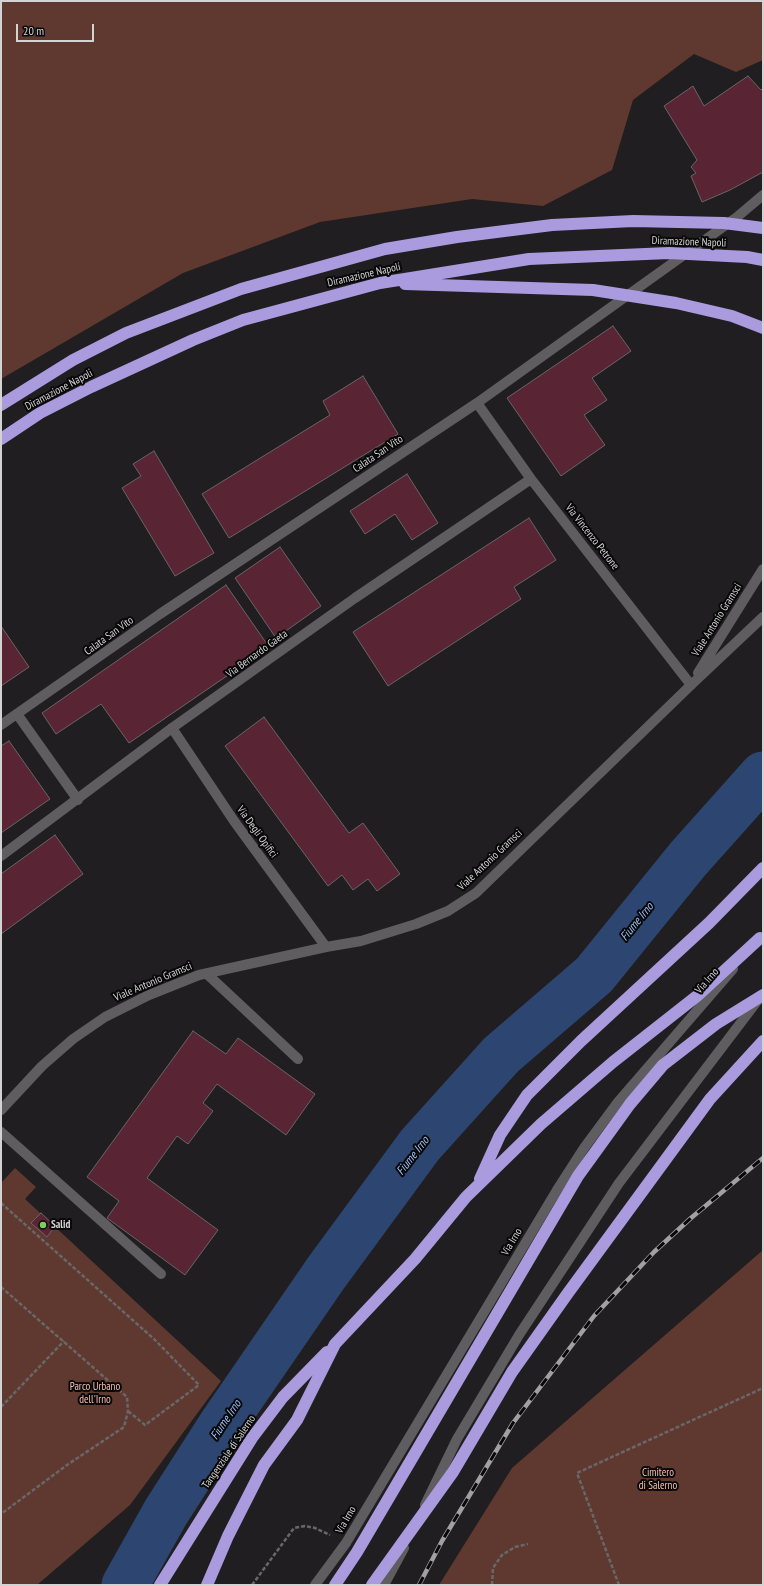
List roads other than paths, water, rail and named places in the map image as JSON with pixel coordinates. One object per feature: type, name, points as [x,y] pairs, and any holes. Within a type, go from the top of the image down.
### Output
[{"type":"highway","name":"Diramazione Napoli","points":[[1,405],[73,360],[126,333],[241,289],[385,249],[457,237],[552,225],[633,221],[724,222],[763,228]]},
{"type":"highway","name":"Diramazione Napoli","points":[[1,439],[40,413],[91,387],[193,340],[243,320],[380,283],[529,259],[669,253],[747,257],[763,260]]},
{"type":"highway","points":[[380,283],[593,290],[676,303],[732,316],[763,328]]},
{"type":"highway","points":[[477,1185],[500,1135],[528,1095],[580,1042],[709,923],[763,868]]},
{"type":"highway","points":[[477,1185],[556,1110],[613,1062],[697,996],[761,936]]},
{"type":"highway","points":[[335,1585],[357,1552],[578,1176],[630,1104],[663,1065],[716,1024],[763,994]]},
{"type":"highway","points":[[372,1585],[453,1472],[512,1372],[710,1099],[763,1041]]},
{"type":"highway","name":"Tangenziale di Salerno","points":[[160,1585],[252,1438],[283,1397],[415,1259],[477,1185]]},
{"type":"highway","points":[[207,1585],[228,1536],[264,1465],[297,1420],[335,1344]]},
{"type":"street","name":"Calata San Vito","points":[[1,725],[160,614],[477,403],[737,216],[763,195]]},
{"type":"street","name":"Via Vincenzo Petrone","points":[[477,403],[531,479],[691,685]]},
{"type":"street","name":"Via Bernardo Gaeta","points":[[1,856],[78,800],[172,728],[355,598],[531,479]]},
{"type":"street","name":"Viale Antonio Gramsci","points":[[691,685],[763,569]]},
{"type":"street","name":"Viale Antonio Gramsci","points":[[1,1110],[47,1062],[72,1039],[105,1017],[149,995],[207,974],[326,947],[361,941],[416,924],[448,911],[476,893],[691,685],[763,618]]},
{"type":"street","points":[[17,714],[78,800]]},
{"type":"street","name":"Via Degli Opifici","points":[[172,728],[234,821],[326,947]]},
{"type":"street","name":"Via Irno","points":[[315,1585],[346,1543],[557,1190],[584,1148],[618,1102],[761,936]]},
{"type":"street","name":"Viale Antonio Gramsci","points":[[207,974],[298,1059]]},
{"type":"street","points":[[384,1585],[420,1517],[457,1438],[519,1336],[618,1183],[763,994]]},
{"type":"street","points":[[1,1132],[161,1274]]},
{"type":"waterway","name":"Fiume Irno","points":[[125,1585],[166,1512],[223,1423],[326,1273],[420,1145],[501,1055],[594,975],[688,859],[763,775]]},
{"type":"railway","points":[[419,1585],[442,1541],[513,1423],[594,1316],[654,1252],[691,1218],[763,1158]]},
{"type":"place","name":"Salid","points":[[43,1225]]},
{"type":"park label","name":"Parco Urbano dell'Irno","points":[[95,1393]]},
{"type":"park label","name":"Cimitero di Salerno","points":[[658,1479]]}]
